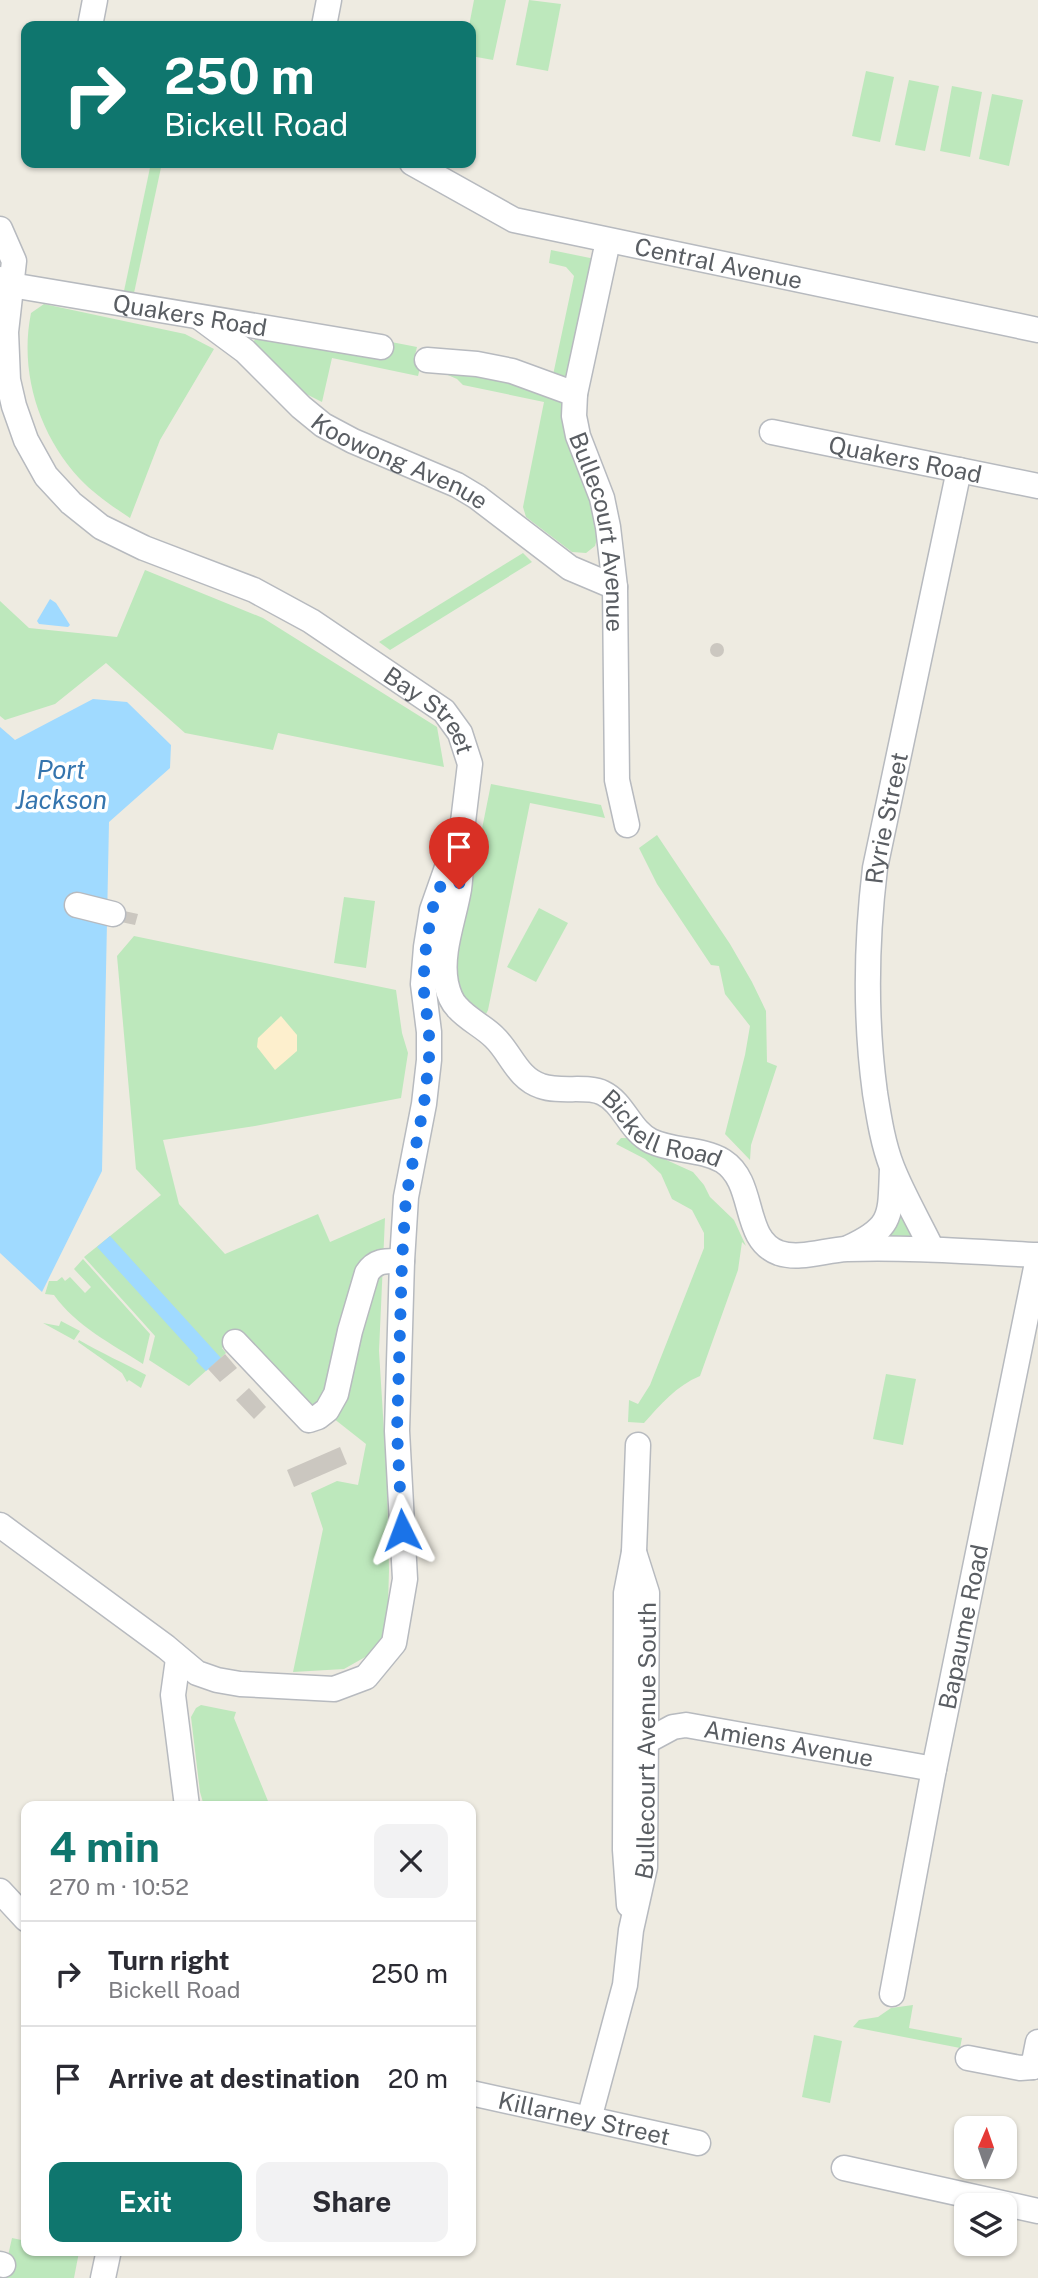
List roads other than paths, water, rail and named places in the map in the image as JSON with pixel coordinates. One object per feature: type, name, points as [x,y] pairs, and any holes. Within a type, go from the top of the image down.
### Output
[{"type":"street","points":[[91,21],[95,0]]},
{"type":"street","points":[[325,21],[329,0]]},
{"type":"street","name":"Central Avenue","points":[[421,168],[514,220],[1038,330]]},
{"type":"street","name":"Bay Street","points":[[0,229],[14,261],[6,282],[8,380],[26,440],[46,476],[71,503],[101,527],[144,548],[254,590],[311,621],[444,710],[460,733],[470,764],[463,822],[432,910],[426,947],[423,984],[429,1046],[424,1104],[406,1197],[402,1261],[397,1431],[405,1579],[394,1643],[366,1677],[334,1689],[240,1684],[217,1680],[197,1673],[166,1647],[0,1525]]},
{"type":"street","name":"Bullecourt Avenue","points":[[608,241],[575,394],[574,416],[578,436],[602,498],[608,527],[615,587],[617,780],[627,825]]},
{"type":"street","points":[[0,261],[6,282]]},
{"type":"street","name":"Quakers Road","points":[[6,282],[381,347]]},
{"type":"street","name":"Koowong Avenue","points":[[199,317],[245,351],[323,425],[457,485],[506,518],[570,568],[615,587]]},
{"type":"street","points":[[427,360],[477,364],[512,371],[575,394]]},
{"type":"street","name":"Quakers Road","points":[[772,432],[1038,486]]},
{"type":"street","name":"Ryrie Street","points":[[932,1249],[892,1168],[878,1111],[870,1054],[870,915],[875,868],[959,470]]},
{"type":"street","name":"Bickell Road","points":[[463,822],[459,889],[444,970],[449,995],[456,1007],[496,1038],[529,1081],[551,1089],[594,1090],[604,1093],[644,1138],[665,1146],[702,1153],[723,1162],[741,1180],[753,1222],[766,1245],[778,1252],[791,1255],[844,1249],[932,1249],[1038,1257]]},
{"type":"street","points":[[78,905],[113,914]]},
{"type":"street","name":"Ryrie Street","points":[[844,1249],[865,1240],[884,1224],[890,1213],[892,1168]]},
{"type":"street","name":"Bapaume Road","points":[[892,1994],[934,1769],[1038,1257]]},
{"type":"street","points":[[235,1342],[309,1420],[318,1417],[327,1410],[336,1394],[367,1273],[371,1266],[378,1262],[402,1261]]},
{"type":"street","name":"Bullecourt Avenue South","points":[[631,1930],[625,1850],[626,1593],[634,1552],[638,1445]]},
{"type":"street","name":"Bullecourt Avenue South","points":[[589,2119],[625,1985],[631,1930],[645,1867],[648,1593],[634,1552]]},
{"type":"street","points":[[178,1659],[173,1695],[186,1801]]},
{"type":"street","name":"Amiens Avenue","points":[[647,1741],[673,1727],[686,1725],[934,1769]]},
{"type":"street","points":[[0,1891],[21,1914]]},
{"type":"street","points":[[968,2058],[1020,2068],[1035,2068],[1038,2042]]},
{"type":"street","name":"Killarney Street","points":[[476,2094],[698,2143]]},
{"type":"street","points":[[844,2168],[1038,2211]]},
{"type":"street","points":[[103,2278],[108,2256]]},
{"type":"water","points":[[50,599],[56,603],[70,625],[68,627],[39,624],[37,621]]},
{"type":"water","name":"Port Jackson","points":[[93,699],[127,702],[171,745],[170,768],[109,822],[102,1171],[42,1292],[0,1253],[0,727],[15,740]]},
{"type":"water","points":[[110,1236],[221,1358],[206,1371],[196,1361],[198,1358],[97,1247]]}]
